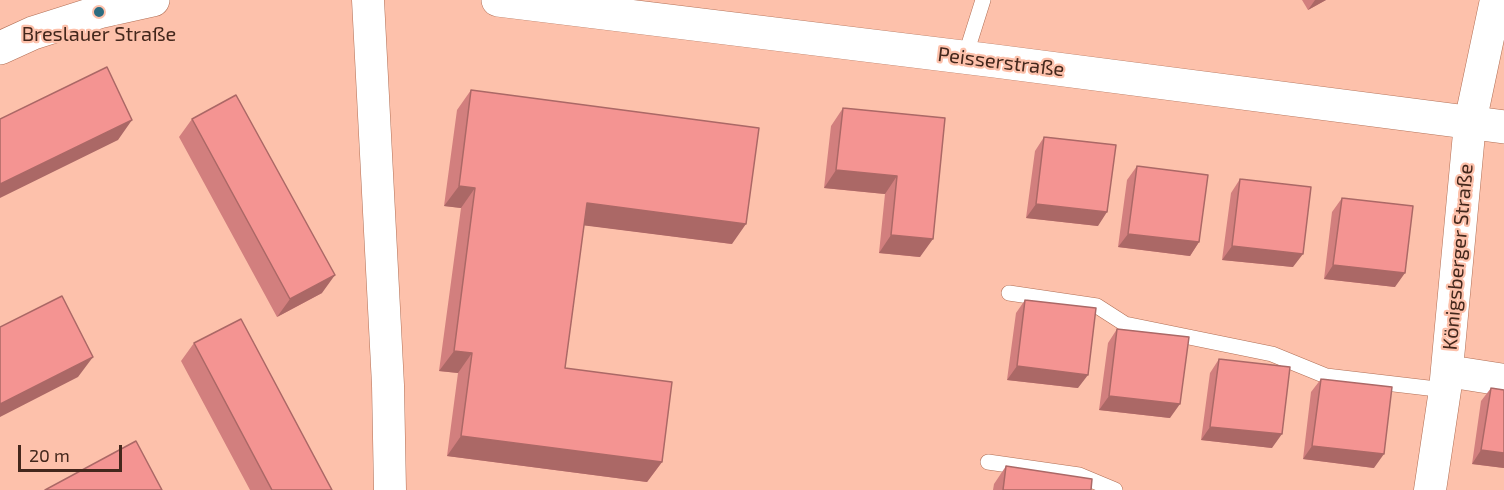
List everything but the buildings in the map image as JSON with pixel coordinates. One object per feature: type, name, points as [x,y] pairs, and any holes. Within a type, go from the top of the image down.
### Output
[{"type":"street","points":[[0,48],[33,33],[99,12],[153,0]]},
{"type":"street","points":[[368,0],[388,385],[390,490]]},
{"type":"street","name":"Peisserstraße","points":[[498,0],[964,57],[1504,127]]},
{"type":"street","name":"Königsberger Straße","points":[[1430,490],[1446,381],[1470,123],[1496,0]]},
{"type":"street","points":[[1446,381],[1504,380]]},
{"type":"lane","points":[[964,57],[983,0]]},
{"type":"lane","points":[[1010,293],[1097,306],[1125,324],[1272,354],[1326,376],[1446,381]]},
{"type":"lane","points":[[988,462],[1079,474],[1115,490]]},
{"type":"place","name":"Breslauer Straße","points":[[99,12]]}]
